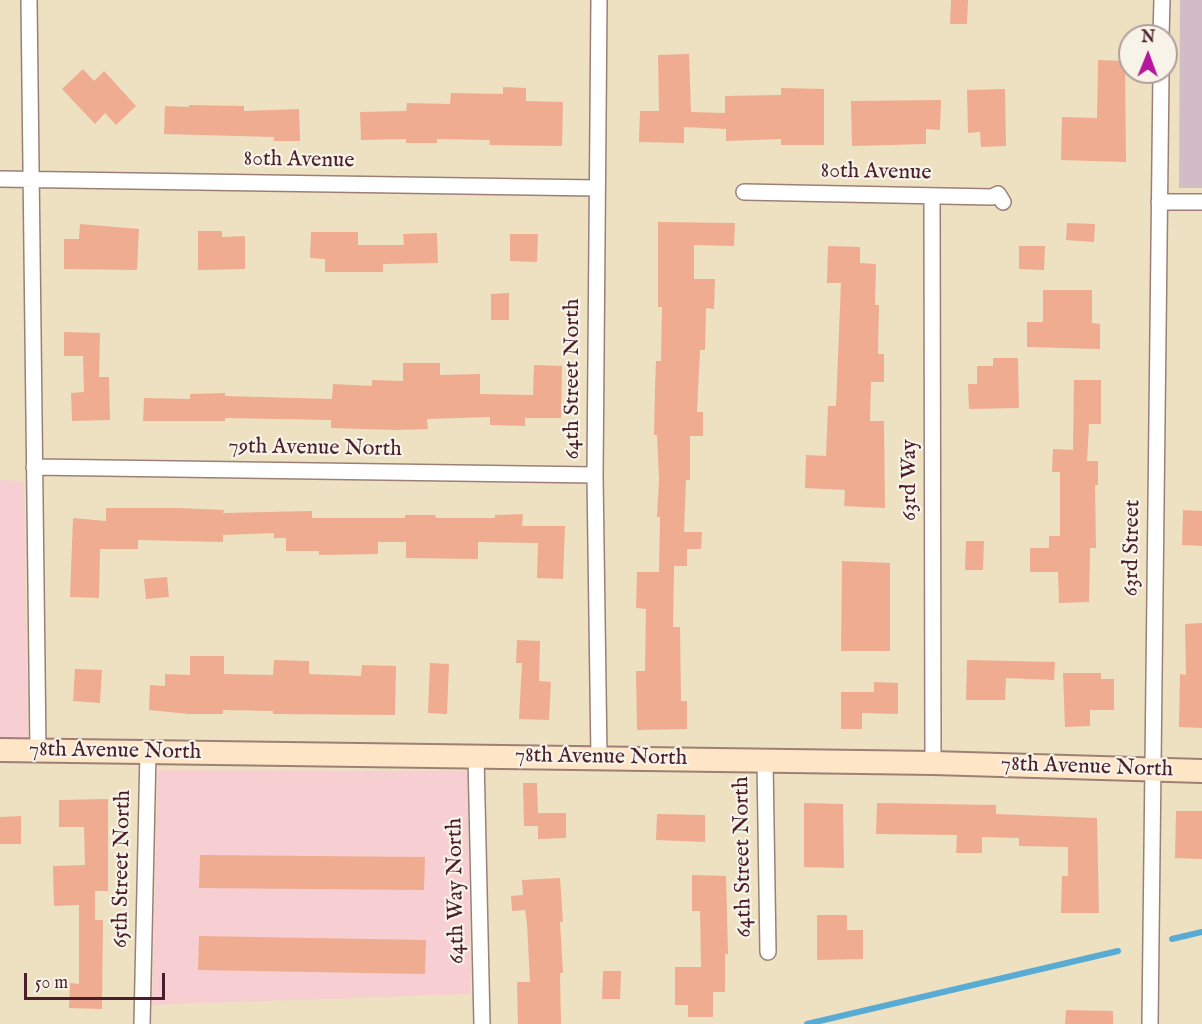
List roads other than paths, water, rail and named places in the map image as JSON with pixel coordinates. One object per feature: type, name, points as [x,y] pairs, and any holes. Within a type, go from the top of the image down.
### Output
[{"type":"street","points":[[29,0],[38,750]]},
{"type":"street","name":"64th Street North","points":[[599,0],[595,475],[599,758]]},
{"type":"street","points":[[1161,24],[1162,0]]},
{"type":"street","name":"63rd Street","points":[[1150,1024],[1161,84]]},
{"type":"street","name":"80th Avenue","points":[[0,179],[597,188]]},
{"type":"street","name":"80th Avenue","points":[[744,192],[932,197],[992,197],[998,194],[1003,202]]},
{"type":"street","name":"63rd Way","points":[[932,197],[933,763]]},
{"type":"street","points":[[1159,202],[1202,202]]},
{"type":"street","name":"79th Avenue North","points":[[34,467],[595,475]]},
{"type":"street","name":"78th Avenue North","points":[[0,750],[933,763],[1202,771]]},
{"type":"street","name":"65th Street North","points":[[142,1024],[148,752]]},
{"type":"street","name":"64th Way North","points":[[476,757],[482,1024]]},
{"type":"street","name":"64th Street North","points":[[765,761],[768,952]]},
{"type":"waterway","points":[[1172,939],[1202,932]]},
{"type":"waterway","points":[[807,1024],[1118,951]]}]
